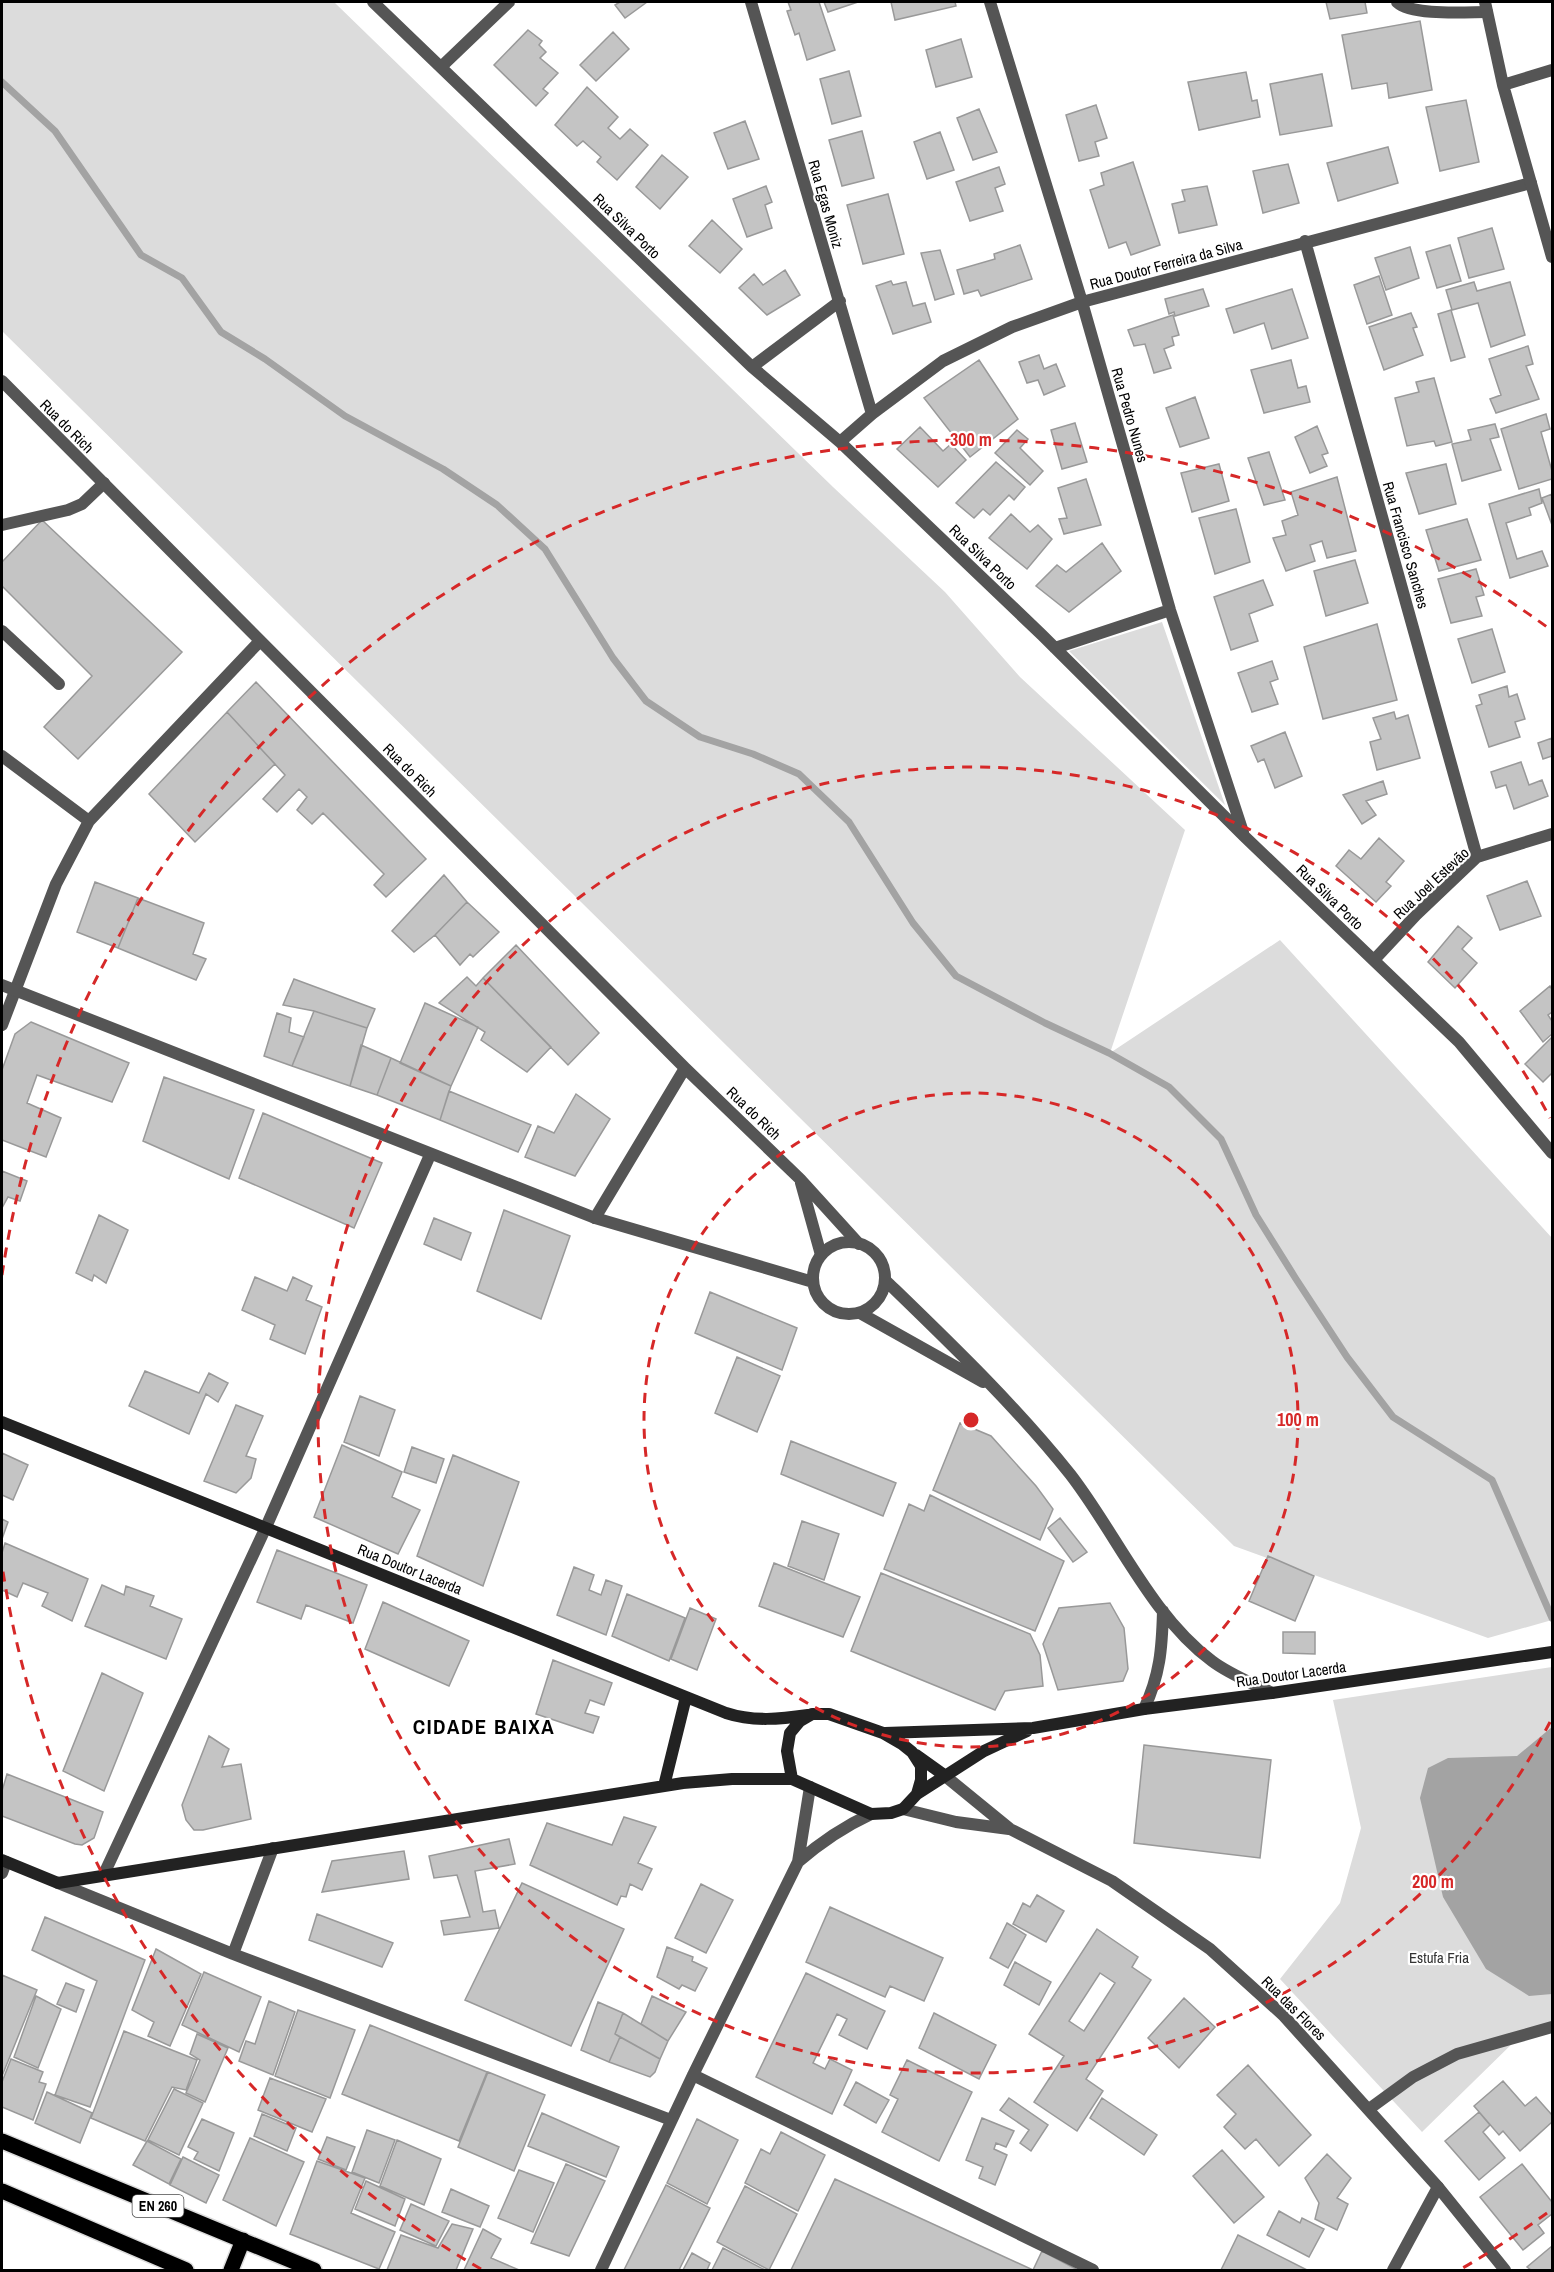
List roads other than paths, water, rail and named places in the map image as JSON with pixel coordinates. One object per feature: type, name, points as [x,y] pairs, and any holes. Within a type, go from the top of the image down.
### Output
[{"type":"main road","name":"Rua Doutor Lacerda","points":[[2,1422],[734,1716],[776,1719],[830,1714],[883,1733],[944,1775]]},
{"type":"main road","name":"Rua Doutor Lacerda","points":[[883,1733],[1033,1728],[1144,1709],[1272,1693],[1552,1652]]},
{"type":"main road","points":[[664,1786],[686,1697]]},
{"type":"main road","points":[[792,1779],[787,1751],[790,1733],[800,1721],[812,1714]]},
{"type":"main road","name":"Rua Doutor Lacerda","points":[[918,1794],[984,1751],[1033,1728]]},
{"type":"main road","points":[[3,1865],[58,1883],[664,1786],[732,1779],[792,1779],[871,1814],[891,1813],[903,1809],[918,1794],[921,1766],[912,1752]]},
{"type":"main road","name":"EN 260","points":[[2,2141],[243,2240],[280,2264],[314,2271]]},
{"type":"main road","points":[[2,2191],[186,2271]]},
{"type":"main road","points":[[231,2271],[243,2240]]},
{"type":"street","name":"Rua Silva Porto","points":[[373,2],[752,368],[840,442],[1459,1042],[1552,1153]]},
{"type":"street","points":[[441,67],[509,2]]},
{"type":"street","name":"Rua Egas Moniz","points":[[751,2],[872,414]]},
{"type":"street","name":"Rua Pedro Nunes","points":[[990,2],[1082,302],[1170,610],[1244,836]]},
{"type":"street","points":[[1397,2],[1401,6],[1425,11],[1486,7],[1503,85],[1552,256]]},
{"type":"street","points":[[1503,85],[1552,70]]},
{"type":"street","name":"Rua Doutor Ferreira da Silva","points":[[840,442],[872,414],[943,361],[1012,327],[1082,302],[1305,241],[1531,183]]},
{"type":"street","name":"Rua Francisco Sanches","points":[[1305,241],[1477,857]]},
{"type":"street","points":[[752,368],[840,301]]},
{"type":"street","name":"Rua do Rich","points":[[2,381],[685,1068],[800,1179],[859,1244]]},
{"type":"street","points":[[2,525],[68,510],[82,504],[104,483]]},
{"type":"street","points":[[1055,648],[1170,610]]},
{"type":"street","points":[[2,631],[59,684]]},
{"type":"street","points":[[2,1025],[56,884],[89,821],[260,641]]},
{"type":"street","points":[[2,756],[89,821]]},
{"type":"street","name":"Rua Joel Estevão","points":[[1374,960],[1416,915],[1477,857],[1552,834]]},
{"type":"street","points":[[2,984],[430,1155],[595,1218],[813,1282]]},
{"type":"street","points":[[595,1218],[685,1068]]},
{"type":"street","points":[[104,1874],[266,1527],[430,1155]]},
{"type":"street","points":[[800,1179],[821,1255]]},
{"type":"street","points":[[845,1242],[859,1244],[870,1249],[879,1257],[884,1268],[885,1280],[878,1301],[860,1313],[848,1315],[826,1306],[817,1295],[813,1282],[814,1268],[821,1255],[832,1246],[845,1242]]},
{"type":"street","points":[[885,1280],[997,1390],[1070,1474],[1163,1611],[1193,1645],[1213,1662],[1272,1693]]},
{"type":"street","points":[[860,1313],[997,1390]]},
{"type":"street","points":[[1144,1709],[1155,1685],[1159,1668],[1163,1611]]},
{"type":"street","name":"Rua das Flores","points":[[944,1775],[1010,1829],[1112,1881],[1210,1949],[1283,2015],[1369,2109],[1438,2187],[1504,2271]]},
{"type":"street","points":[[601,2271],[671,2120],[798,1862],[810,1787]]},
{"type":"street","name":"Rua das Flores","points":[[903,1809],[956,1822],[1010,1829]]},
{"type":"street","points":[[798,1862],[844,1826],[871,1814]]},
{"type":"street","points":[[233,1954],[273,1848]]},
{"type":"street","points":[[58,1883],[233,1954],[671,2120]]},
{"type":"street","points":[[1369,2109],[1413,2077],[1457,2054],[1552,2027]]},
{"type":"street","points":[[693,2075],[1093,2271]]},
{"type":"street","points":[[1392,2271],[1438,2187]]},
{"type":"waterway","points":[[2,82],[55,131],[141,255],[182,278],[221,332],[265,359],[345,416],[443,469],[497,505],[545,549],[613,658],[646,701],[700,737],[753,754],[799,774],[849,822],[913,923],[956,976],[1045,1023],[1109,1053],[1169,1087],[1221,1139],[1256,1215],[1347,1357],[1393,1417],[1492,1480],[1552,1618]]},
{"type":"district","name":"CIDADE BAIXA","points":[[484,1726]]},
{"type":"park label","name":"Estufa Fria","points":[[1439,1957]]}]
